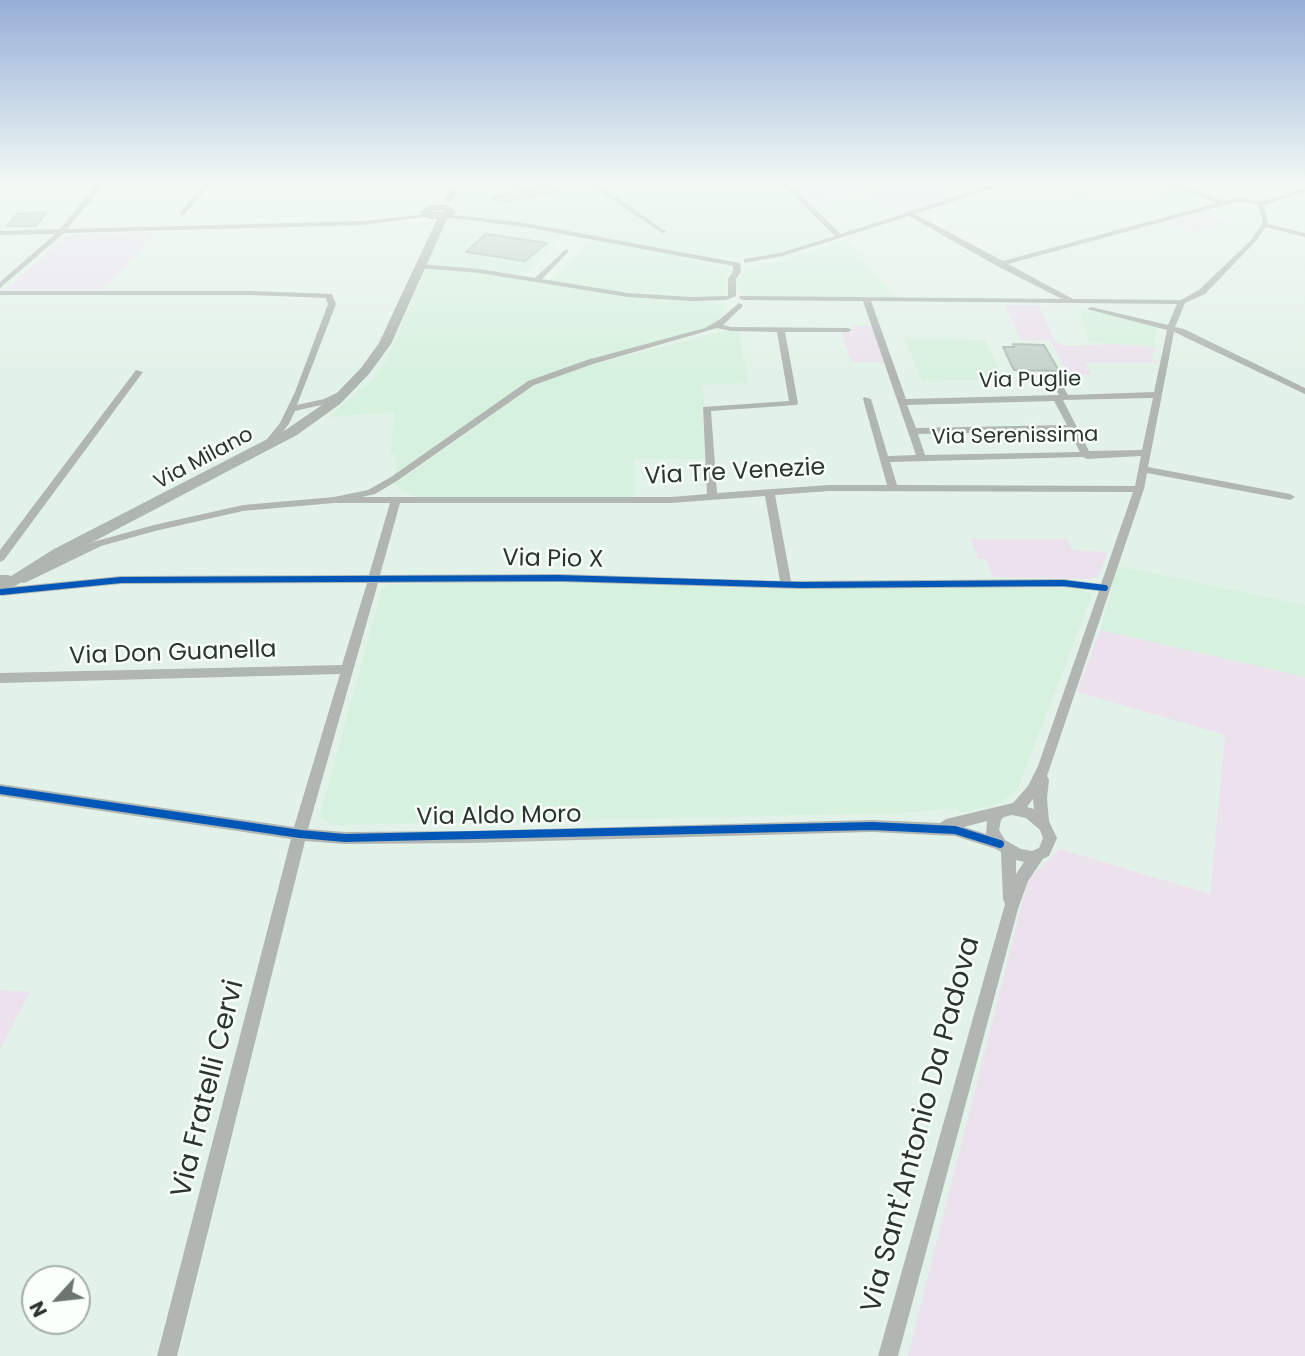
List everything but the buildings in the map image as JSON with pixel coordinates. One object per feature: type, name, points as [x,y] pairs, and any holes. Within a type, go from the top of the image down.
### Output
[{"type":"main road","name":"Via Milano","points":[[5,585],[59,553],[343,402],[369,377],[385,352],[430,247]]},
{"type":"main road","name":"Via Milano","points":[[5,585],[113,530],[147,523],[297,428],[318,407],[347,391],[376,358],[394,327]]},
{"type":"street","points":[[0,286],[44,247]]},
{"type":"street","points":[[639,247],[744,265],[805,247]]},
{"type":"street","points":[[969,247],[1062,299],[1079,306],[1171,328],[1305,391]]},
{"type":"street","points":[[1000,264],[1061,247]]},
{"type":"street","points":[[1079,306],[1182,302],[1202,292],[1247,247]]},
{"type":"street","points":[[536,281],[566,251]]},
{"type":"street","points":[[719,324],[734,299],[732,279],[744,265]]},
{"type":"street","points":[[422,266],[628,295],[703,299],[1062,299]]},
{"type":"street","points":[[0,293],[263,293],[330,296],[332,304],[292,409],[297,428]]},
{"type":"street","points":[[867,301],[922,458]]},
{"type":"street","points":[[1017,809],[1032,792],[1045,766],[1139,489],[1171,328],[1182,302]]},
{"type":"street","points":[[5,585],[147,523],[258,505],[334,500],[379,488],[535,381],[719,324],[731,329],[848,330]]},
{"type":"street","points":[[712,498],[706,409],[794,402],[780,330]]},
{"type":"street","points":[[0,558],[139,372]]},
{"type":"street","points":[[1053,376],[1087,456]]},
{"type":"street","points":[[1284,381],[1305,379]]},
{"type":"street","points":[[299,392],[318,407]]},
{"type":"street","name":"Via Puglie","points":[[904,402],[1158,395]]},
{"type":"street","points":[[867,399],[893,488]]},
{"type":"street","points":[[292,409],[318,407]]},
{"type":"street","points":[[913,431],[1073,428]]},
{"type":"street","name":"Via Serenissima","points":[[884,459],[1147,453]]},
{"type":"street","points":[[1144,469],[1290,497]]},
{"type":"street","points":[[300,834],[374,579],[400,501],[379,488]]},
{"type":"street","points":[[379,488],[374,496],[382,501]]},
{"type":"street","name":"Via Tre Venezie","points":[[334,500],[662,500],[820,488],[1139,489]]},
{"type":"street","points":[[770,493],[786,584]]},
{"type":"street","points":[[59,553],[113,530]]},
{"type":"street","name":"Via Pio X","points":[[5,585],[109,580],[558,578],[786,584],[1063,583],[1105,587]]},
{"type":"street","name":"Via Don Guanella","points":[[0,678],[348,669]]},
{"type":"street","points":[[1042,822],[1030,813],[1017,809],[1000,812],[992,825],[994,836],[1004,848],[1027,857],[1037,856],[1047,849],[1050,838],[1042,822],[1040,793],[1045,766]]},
{"type":"street","name":"Via Aldo Moro","points":[[2,793],[300,834],[380,838],[929,828],[960,831],[1004,848]]},
{"type":"street","name":"Via Aldo Moro","points":[[929,828],[1000,812]]},
{"type":"street","name":"Via Fratelli Cervi","points":[[167,1356],[300,834]]},
{"type":"street","name":"Via Sant'Antonio Da Padova","points":[[1004,848],[1010,909]]},
{"type":"street","name":"Via Sant'Antonio Da Padova","points":[[888,1356],[1010,909],[1022,878],[1037,856]]},
{"type":"shaded area","points":[[53,247],[143,247],[102,290],[6,290]]},
{"type":"shaded area","points":[[435,247],[551,247],[521,277],[441,265],[430,258]]},
{"type":"shaded area","points":[[585,247],[635,247],[668,253],[734,271],[724,275],[726,292],[717,297],[612,291],[582,284],[579,286],[550,281]]},
{"type":"shaded area","points":[[658,247],[801,247],[779,254],[728,258]]},
{"type":"shaded area","points":[[820,247],[853,247],[897,298],[745,296],[738,291],[736,279],[747,270]]},
{"type":"shaded area","points":[[426,268],[472,272],[628,296],[702,301],[727,306],[718,322],[706,328],[540,377],[521,386],[395,475],[396,455],[391,454],[394,412],[328,417],[373,380],[386,362]]},
{"type":"shaded area","points":[[1005,305],[1039,305],[1055,341],[1064,346],[1114,344],[1155,347],[1152,359],[1156,363],[1085,363],[1092,375],[1069,375],[1050,340],[1021,340]]},
{"type":"shaded area","points":[[1079,310],[1100,311],[1156,326],[1155,347],[1089,342]]},
{"type":"shaded area","points":[[852,326],[875,326],[889,362],[852,362],[841,332],[853,332]]},
{"type":"shaded area","points":[[725,331],[739,331],[748,383],[702,385],[706,459],[634,459],[634,498],[417,498],[394,485],[546,379],[590,365]]},
{"type":"shaded area","points":[[905,339],[985,340],[1004,379],[922,381]]},
{"type":"shaded area","points":[[971,539],[1067,539],[1073,550],[1108,552],[1099,576],[1089,579],[993,577],[986,559],[978,559]]},
{"type":"shaded area","points":[[1118,566],[1305,605],[1305,677],[1100,630]]},
{"type":"shaded area","points":[[551,582],[741,588],[1077,588],[1092,595],[1017,790],[999,804],[961,813],[955,808],[902,813],[332,825],[320,816],[382,589],[390,584]]},
{"type":"shaded area","points":[[1100,630],[1305,677],[1305,1356],[908,1356],[1028,879],[1060,849],[1210,894],[1225,735],[1077,692]]},
{"type":"shaded area","points":[[0,990],[30,992],[0,1050]]},
{"type":"cycle path","points":[[1,592],[121,580],[558,578],[801,585],[1063,583],[1105,588]]},
{"type":"cycle path","points":[[0,790],[300,834],[345,838],[872,826],[955,830],[1000,844]]}]
